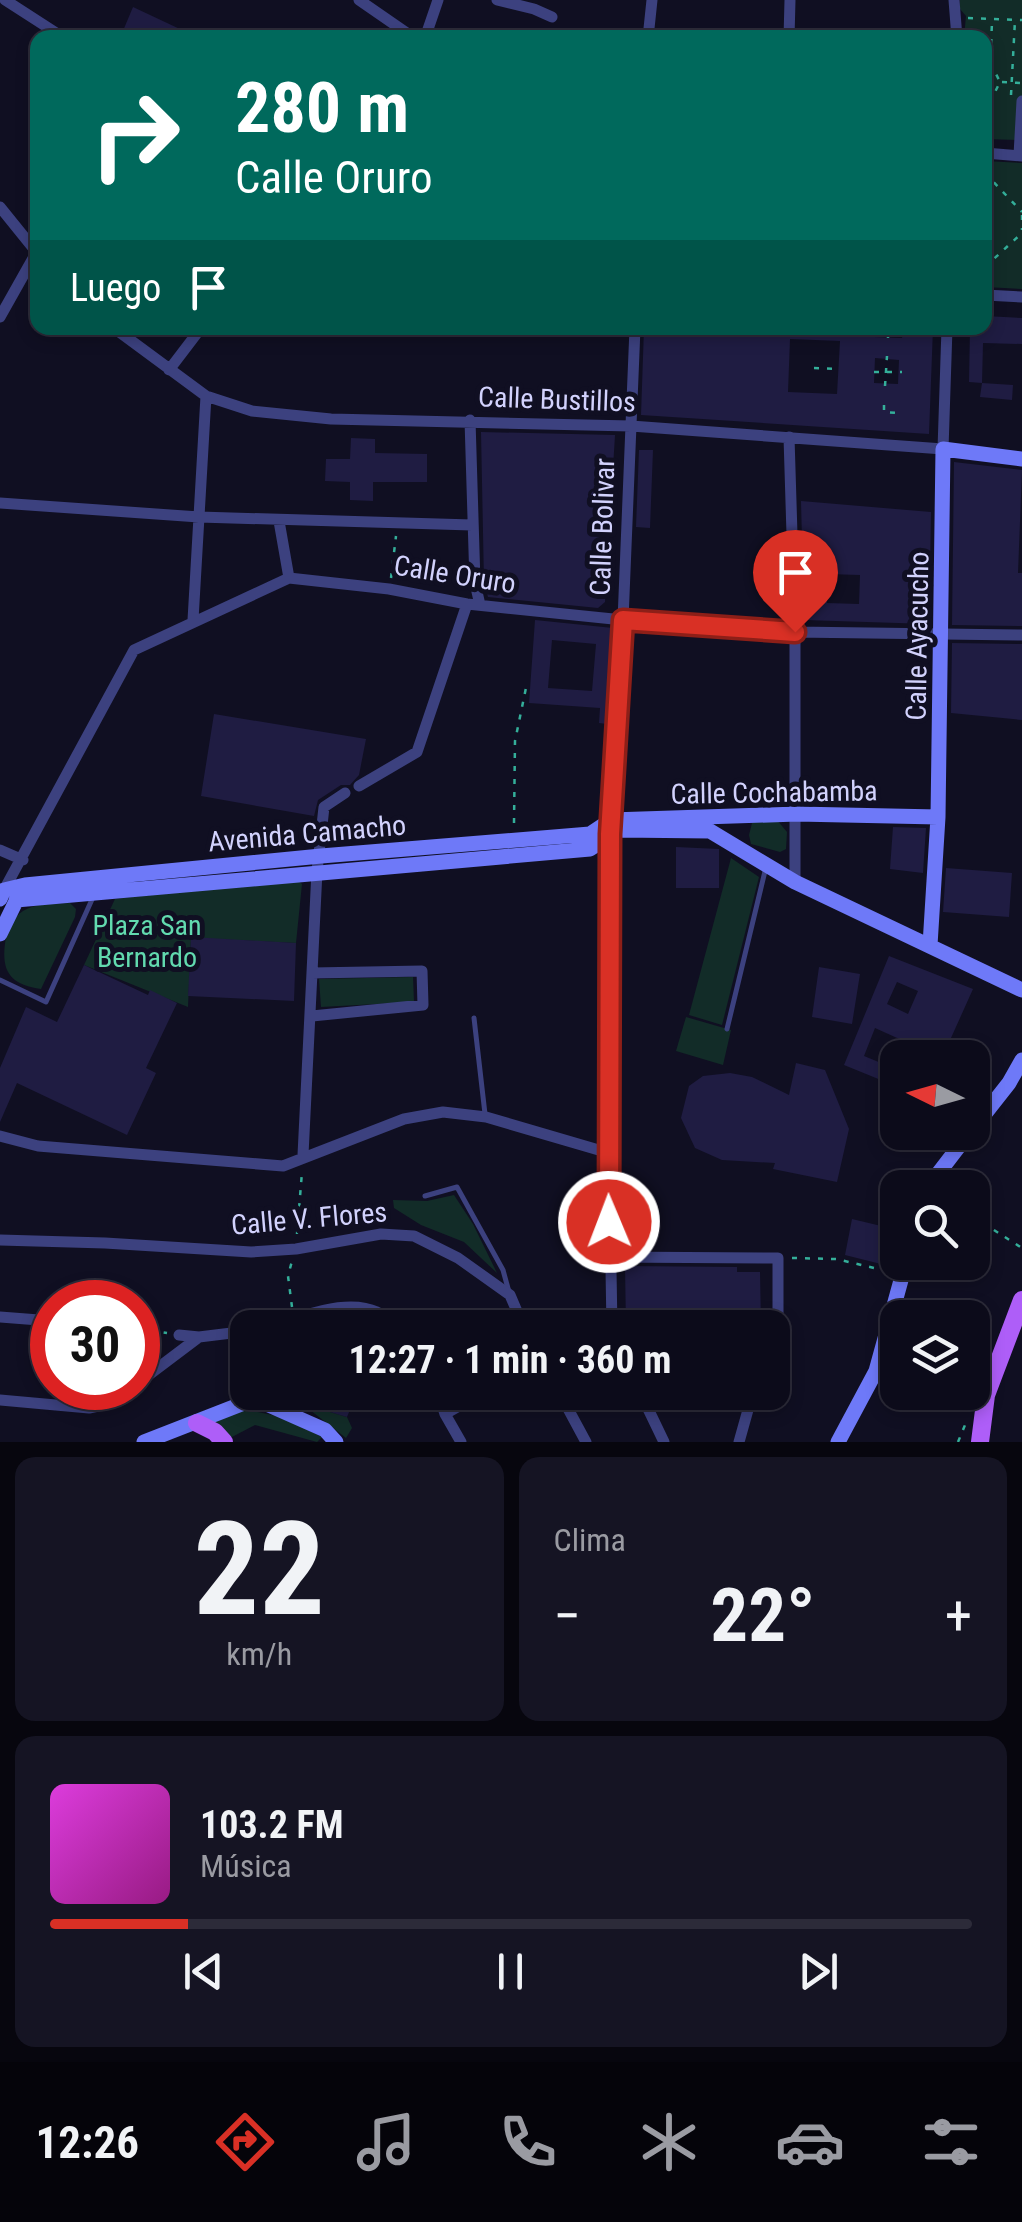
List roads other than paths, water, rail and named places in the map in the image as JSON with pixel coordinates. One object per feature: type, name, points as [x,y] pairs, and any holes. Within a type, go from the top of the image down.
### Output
[{"type":"main road","name":"Calle Bustillos","points":[[944,449],[1022,459]]},
{"type":"main road","name":"Calle Ayacucho","points":[[930,946],[938,817],[944,449]]},
{"type":"main road","name":"Calle Cochabamba","points":[[610,827],[797,814],[938,817]]},
{"type":"main road","name":"Calle Cochabamba","points":[[610,827],[710,830],[795,882],[1022,990]]},
{"type":"main road","name":"Avenida Camacho","points":[[7,896],[96,892],[513,840],[590,834],[610,827]]},
{"type":"main road","name":"Avenida Camacho","points":[[25,885],[319,863],[590,849],[610,827]]},
{"type":"main road","points":[[0,934],[7,896],[25,885]]},
{"type":"main road","points":[[990,1107],[1022,1060]]},
{"type":"main road","points":[[941,1170],[956,1150]]},
{"type":"main road","points":[[838,1442],[876,1371],[902,1280]]},
{"type":"main road","points":[[980,1442],[986,1395],[1022,1300]]},
{"type":"main road","points":[[144,1442],[244,1403],[264,1403],[324,1430],[336,1442]]},
{"type":"main road","points":[[197,1422],[216,1432],[224,1442]]},
{"type":"street","points":[[5,0],[52,30]]},
{"type":"street","points":[[359,0],[402,30]]},
{"type":"street","points":[[428,30],[438,0]]},
{"type":"street","points":[[496,0],[552,17]]},
{"type":"street","points":[[649,30],[652,0]]},
{"type":"street","points":[[790,0],[790,30]]},
{"type":"street","points":[[954,0],[957,30]]},
{"type":"street","points":[[992,154],[1020,156],[1016,101]]},
{"type":"street","points":[[0,207],[30,245]]},
{"type":"street","points":[[0,316],[30,266]]},
{"type":"street","points":[[992,296],[1022,298]]},
{"type":"street","name":"Calle Bustillos","points":[[123,335],[206,396],[252,412],[631,426],[944,449]]},
{"type":"street","points":[[169,370],[196,335]]},
{"type":"street","name":"Calle Bolivar","points":[[611,1310],[608,1153],[610,827],[635,335]]},
{"type":"street","name":"Calle Ayacucho","points":[[944,449],[947,335]]},
{"type":"street","points":[[193,620],[206,396]]},
{"type":"street","points":[[360,786],[417,752],[473,605],[470,420]]},
{"type":"street","points":[[789,436],[795,632],[795,882]]},
{"type":"street","points":[[0,503],[199,517],[472,525]]},
{"type":"street","points":[[280,520],[289,578]]},
{"type":"street","name":"Calle Oruro","points":[[7,896],[134,650],[289,578],[389,589],[473,605],[623,620],[795,632],[1022,635]]},
{"type":"street","points":[[303,1156],[324,807],[345,793]]},
{"type":"street","points":[[729,842],[733,816]]},
{"type":"street","points":[[0,850],[23,860],[25,885]]},
{"type":"street","points":[[312,973],[422,971],[423,1006],[312,1016]]},
{"type":"street","points":[[0,1136],[38,1146],[283,1166],[404,1120],[443,1112],[486,1117],[608,1153]]},
{"type":"street","name":"Calle V. Flores","points":[[0,1240],[251,1252],[296,1249],[381,1234],[414,1236],[458,1258],[510,1295]]},
{"type":"street","points":[[610,1257],[778,1258],[778,1310]]},
{"type":"street","points":[[510,1295],[516,1310]]},
{"type":"street","points":[[335,1310],[366,1310]]},
{"type":"street","points":[[0,1317],[30,1319]]},
{"type":"street","points":[[178,1335],[230,1333]]},
{"type":"street","points":[[160,1366],[199,1337]]},
{"type":"street","points":[[0,1400],[30,1403]]},
{"type":"street","points":[[443,1410],[461,1442]]},
{"type":"street","points":[[444,1414],[451,1410]]},
{"type":"street","points":[[569,1410],[586,1442]]},
{"type":"street","points":[[649,1410],[664,1442]]},
{"type":"street","points":[[739,1442],[748,1410]]},
{"type":"lane","points":[[727,1029],[767,865]]},
{"type":"lane","points":[[0,980],[46,1002],[96,892]]},
{"type":"lane","points":[[474,1018],[486,1117]]},
{"type":"lane","points":[[425,1196],[456,1187],[503,1270],[510,1295]]},
{"type":"park label","name":"Plaza San Bernardo","points":[[147,941]]}]
